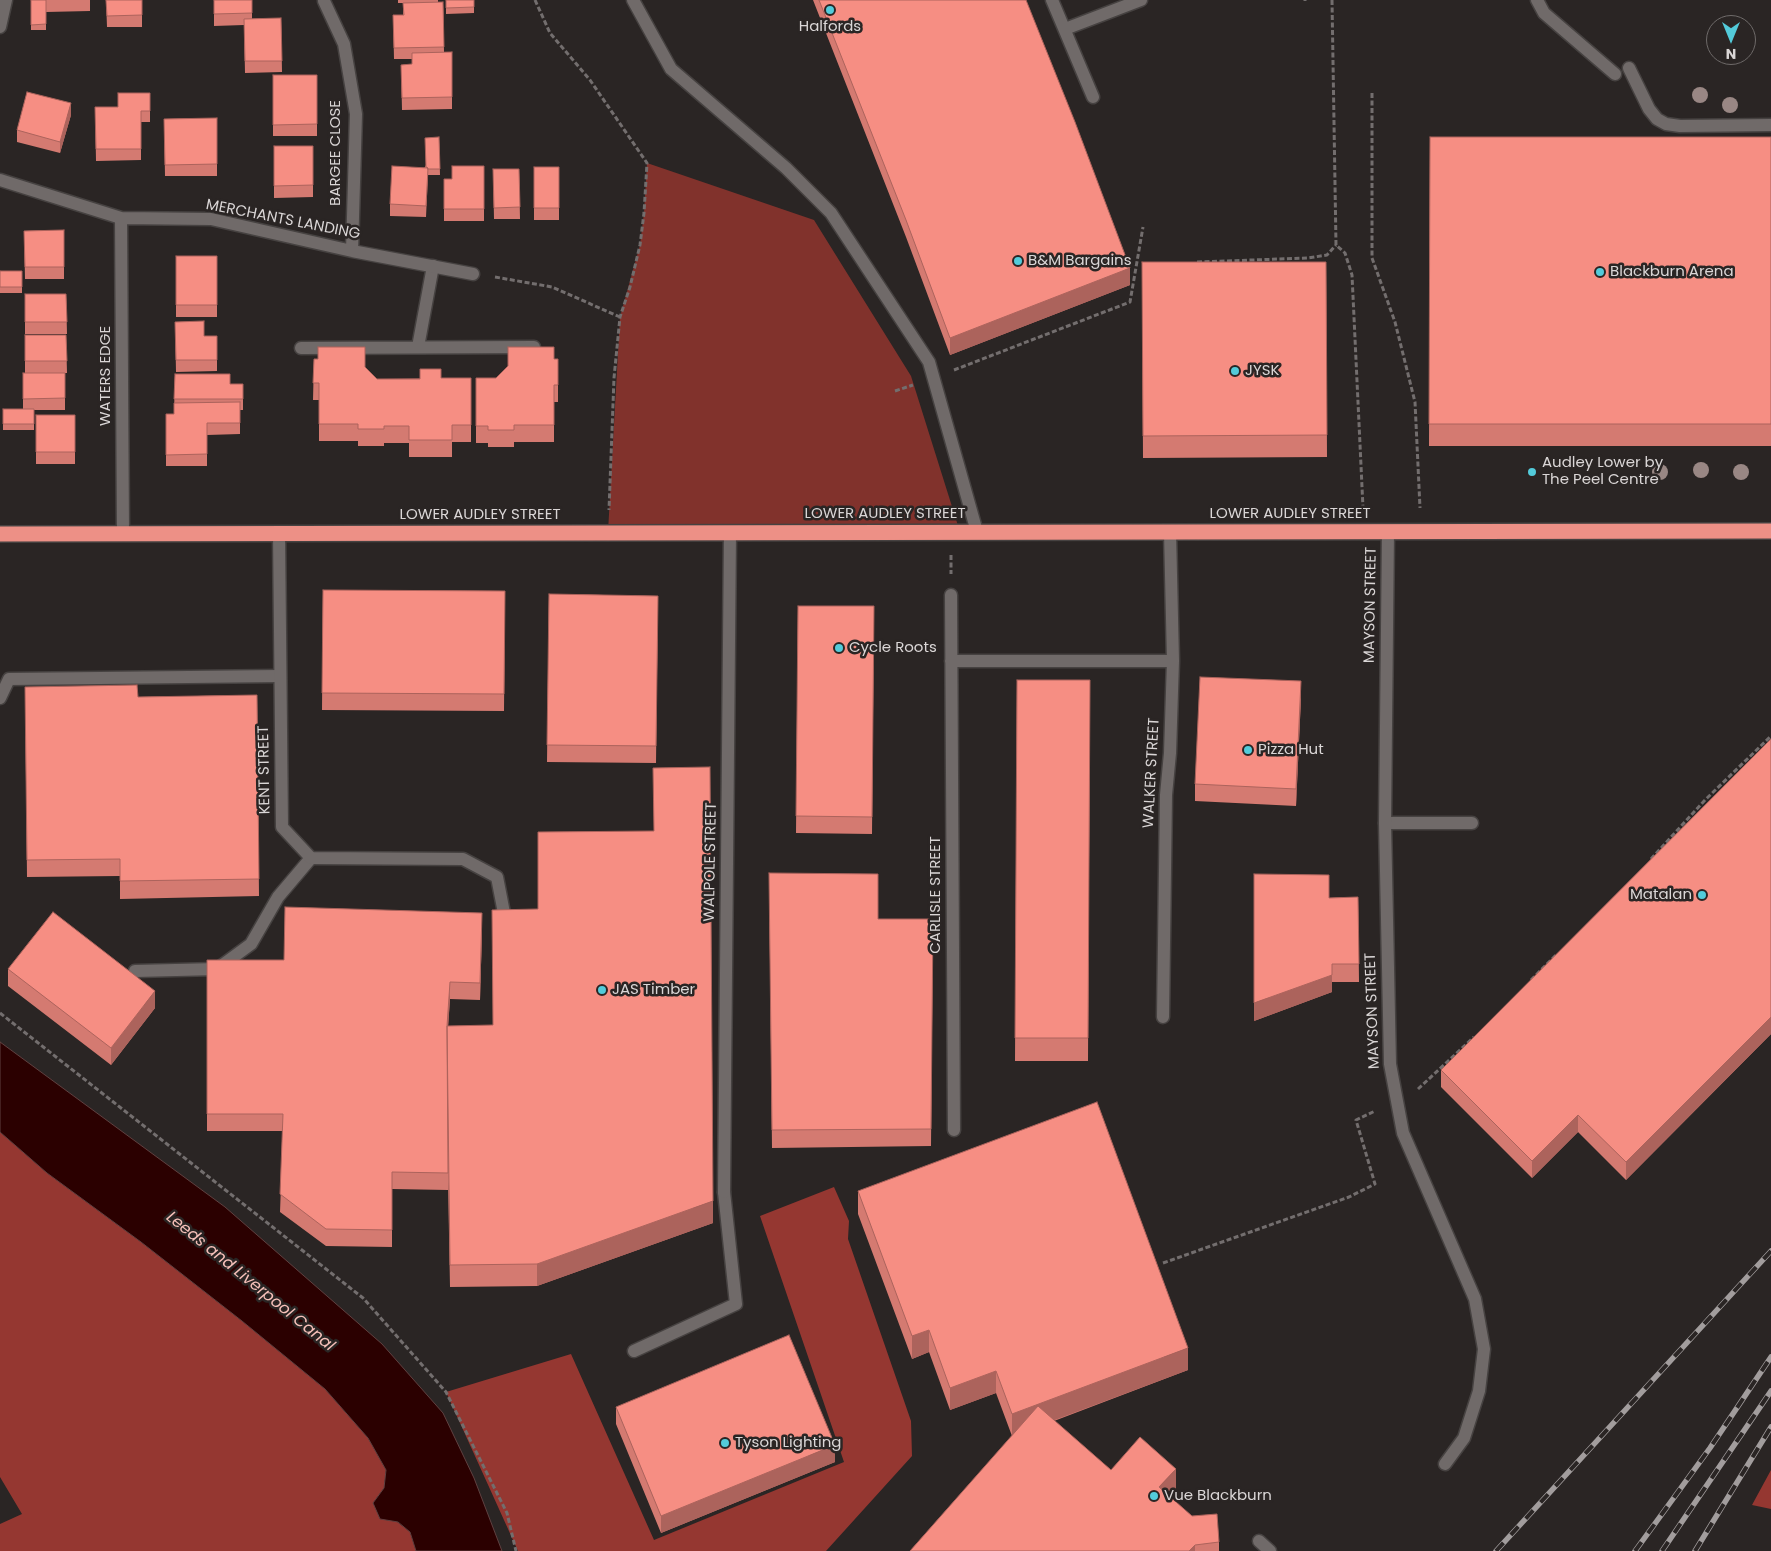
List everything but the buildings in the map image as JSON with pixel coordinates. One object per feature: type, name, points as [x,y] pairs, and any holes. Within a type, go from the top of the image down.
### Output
[{"type":"highway","name":"LOWER AUDLEY STREET","points":[[0,534],[1771,531]]},
{"type":"street","points":[[0,27],[6,0]]},
{"type":"street","points":[[633,0],[671,69],[786,168],[831,213],[929,362],[978,532]]},
{"type":"street","points":[[1052,0],[1093,97]]},
{"type":"street","points":[[1065,29],[1141,0]]},
{"type":"street","points":[[1537,0],[1544,13],[1615,74]]},
{"type":"street","name":"BARGEE CLOSE","points":[[324,1],[344,44],[356,114],[352,251]]},
{"type":"street","points":[[1629,68],[1649,109],[1657,120],[1666,124],[1680,126],[1771,125]]},
{"type":"street","name":"MERCHANTS LANDING","points":[[0,180],[121,218],[211,219],[352,251],[473,274]]},
{"type":"street","name":"WATERS EDGE","points":[[121,218],[123,533]]},
{"type":"street","points":[[418,347],[433,266]]},
{"type":"street","points":[[300,348],[534,347]]},
{"type":"street","name":"MAYSON STREET","points":[[1388,531],[1385,823],[1390,1064],[1403,1133],[1475,1300],[1484,1349],[1478,1391],[1464,1438],[1445,1464]]},
{"type":"street","name":"WALPOLE STREET","points":[[634,1351],[736,1304],[724,1192],[730,532]]},
{"type":"street","name":"WALKER STREET","points":[[1163,1017],[1166,796],[1170,753],[1173,661],[1170,532]]},
{"type":"street","name":"KENT STREET","points":[[279,533],[282,827],[311,858]]},
{"type":"street","name":"CARLISLE STREET","points":[[951,595],[954,1130]]},
{"type":"street","points":[[951,661],[1173,661]]},
{"type":"street","points":[[0,698],[10,679],[279,676]]},
{"type":"street","points":[[1385,823],[1472,823]]},
{"type":"street","points":[[135,971],[217,968],[251,944],[278,897],[311,858],[463,860],[497,877],[504,913]]},
{"type":"street","points":[[1259,1541],[1270,1551]]},
{"type":"path","points":[[535,0],[550,33],[590,80],[647,163],[640,245],[630,287],[620,317],[614,378],[608,532]]},
{"type":"path","points":[[1193,262],[1308,258],[1327,255],[1336,245],[1332,0]]},
{"type":"path","points":[[1372,93],[1372,258],[1395,322],[1415,402],[1421,531]]},
{"type":"path","points":[[934,378],[1130,302],[1143,227]]},
{"type":"path","points":[[1336,245],[1345,253],[1352,275],[1364,531]]},
{"type":"path","points":[[1136,264],[1146,264]]},
{"type":"path","points":[[473,274],[552,287],[620,317]]},
{"type":"path","points":[[950,532],[951,595]]},
{"type":"path","points":[[1645,866],[1705,800],[1771,736]]},
{"type":"path","points":[[1530,980],[1564,948]]},
{"type":"path","points":[[0,1013],[363,1298],[446,1392],[507,1513],[516,1551]]},
{"type":"path","points":[[1163,1262],[1349,1198],[1375,1184],[1356,1120],[1415,1091],[1475,1036]]},
{"type":"shaded area","points":[[647,163],[814,220],[911,376],[960,532],[608,532],[620,317],[640,245]]},
{"type":"shaded area","points":[[0,1132],[47,1173],[141,1242],[325,1389],[368,1438],[386,1470],[384,1488],[373,1503],[410,1532],[416,1551],[0,1551],[0,1524],[22,1514],[0,1477]]},
{"type":"shaded area","points":[[834,1187],[849,1221],[848,1239],[911,1421],[912,1456],[826,1551],[518,1551],[446,1392],[571,1354],[654,1540],[844,1462],[760,1216]]},
{"type":"shaded area","points":[[1771,1470],[1771,1509],[1752,1505]]},
{"type":"water","name":"Leeds and Liverpool Canal","points":[[0,1042],[225,1207],[382,1344],[443,1413],[474,1478],[502,1551],[416,1551],[410,1532],[398,1522],[380,1519],[373,1503],[384,1488],[386,1470],[368,1438],[325,1389],[141,1242],[47,1173],[0,1132]]},
{"type":"railway","points":[[1496,1551],[1771,1251]]},
{"type":"railway","points":[[1635,1551],[1710,1448],[1771,1357]]},
{"type":"railway","points":[[1662,1551],[1771,1391]]},
{"type":"railway","points":[[1695,1551],[1771,1427]]},
{"type":"place","name":"Halfords","points":[[830,10]]},
{"type":"place","name":"B&M Bargains","points":[[1018,261]]},
{"type":"place","name":"Blackburn Arena","points":[[1600,272]]},
{"type":"place","name":"JYSK","points":[[1235,371]]},
{"type":"place","name":"Audley Lower by The Peel Centre","points":[[1532,472]]},
{"type":"place","name":"Cycle Roots","points":[[839,648]]},
{"type":"place","name":"Pizza Hut","points":[[1248,750]]},
{"type":"place","name":"Matalan","points":[[1702,895]]},
{"type":"place","name":"JAS Timber","points":[[602,990]]},
{"type":"place","name":"Tyson Lighting","points":[[725,1443]]},
{"type":"place","name":"Vue Blackburn","points":[[1154,1496]]}]
